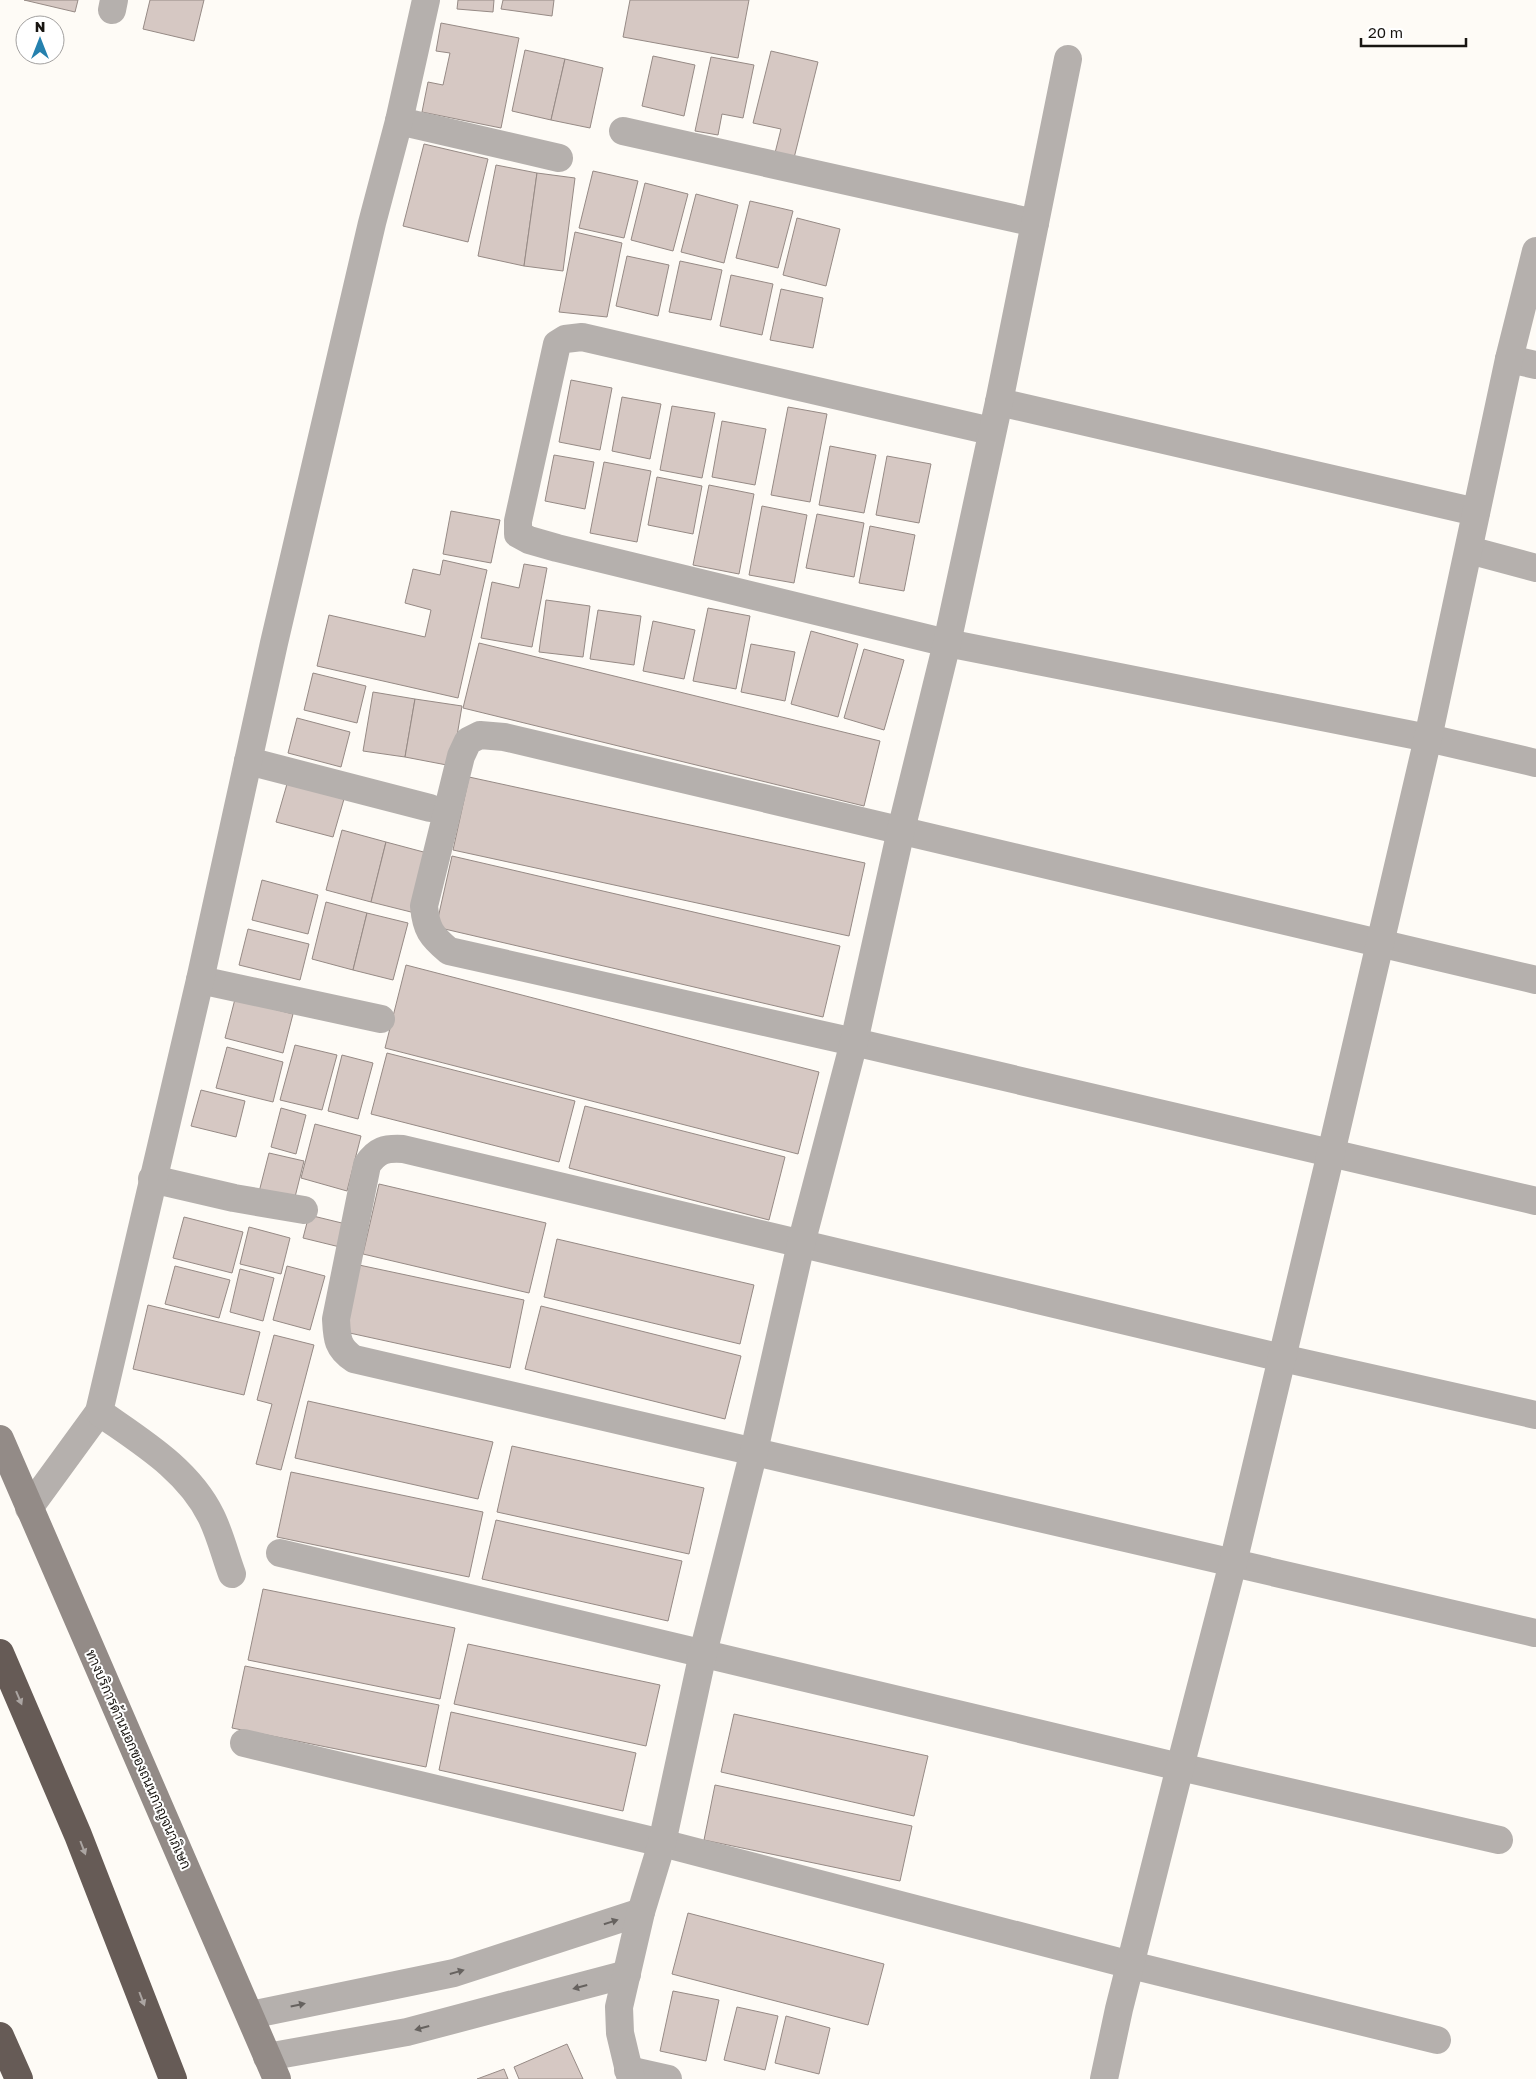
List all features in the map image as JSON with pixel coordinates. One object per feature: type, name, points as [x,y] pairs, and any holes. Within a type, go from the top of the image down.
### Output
[{"type":"highway","points":[[0,1653],[78,1835],[173,2079]]},
{"type":"highway","points":[[0,2036],[19,2079]]},
{"type":"main road","name":"ทางบริการด้านนอกของถนนกาญจนาภิเษก","points":[[0,1439],[272,2068]]},
{"type":"street","points":[[30,1508],[99,1412],[200,980],[274,642],[372,223],[399,121],[426,0]]},
{"type":"street","points":[[668,2079],[629,2074],[620,2033],[619,2006],[641,1912],[662,1842],[703,1653],[754,1451],[801,1244],[854,1042],[947,642],[999,402],[1068,59]]},
{"type":"street","points":[[399,121],[560,158]]},
{"type":"street","points":[[623,131],[1035,224]]},
{"type":"street","points":[[1104,2079],[1180,1767],[1233,1563],[1381,942],[1428,738],[1509,359],[1536,251]]},
{"type":"street","points":[[992,431],[582,337],[565,339],[557,344],[518,521],[518,534],[538,543],[947,642],[1428,738],[1536,762]]},
{"type":"street","points":[[1509,359],[1536,365]]},
{"type":"street","points":[[999,402],[1476,512]]},
{"type":"street","points":[[1468,550],[1536,568]]},
{"type":"street","points":[[1536,980],[504,737],[480,735],[468,741],[461,756],[424,906],[426,925],[435,939],[449,951],[854,1042],[1536,1201]]},
{"type":"street","points":[[248,761],[430,808]]},
{"type":"street","points":[[200,980],[380,1019]]},
{"type":"street","points":[[1535,1633],[354,1359],[344,1352],[337,1337],[336,1319],[367,1165],[374,1154],[390,1148],[403,1149],[1282,1358],[1536,1415]]},
{"type":"street","points":[[152,1179],[234,1198],[304,1210]]},
{"type":"street","points":[[99,1412],[165,1458],[197,1494],[211,1516],[232,1574]]},
{"type":"street","points":[[280,1553],[1180,1767],[1499,1840]]},
{"type":"street","points":[[244,1743],[662,1842],[1131,1964],[1437,2040]]},
{"type":"street","points":[[250,2015],[454,1973],[641,1912]]},
{"type":"street","points":[[272,2068],[627,1974]]},
{"type":"building","points":[[24,0],[78,0],[75,12]]},
{"type":"building","points":[[150,0],[204,0],[194,41],[143,29]]},
{"type":"building","points":[[458,0],[494,0],[493,12],[457,9]]},
{"type":"building","points":[[503,0],[554,0],[552,16],[501,9]]},
{"type":"building","points":[[630,0],[749,0],[738,58],[623,37]]},
{"type":"building","points":[[441,23],[519,38],[501,128],[422,112],[428,82],[443,85],[450,53],[436,51]]},
{"type":"building","points":[[525,50],[565,59],[551,120],[512,111]]},
{"type":"building","points":[[771,51],[818,62],[794,158],[775,153],[781,129],[753,123]]},
{"type":"building","points":[[653,56],[695,65],[684,116],[642,106]]},
{"type":"building","points":[[711,57],[754,65],[743,118],[722,114],[718,135],[695,131]]},
{"type":"building","points":[[565,59],[603,68],[590,128],[551,120]]},
{"type":"building","points":[[424,144],[488,159],[468,242],[403,226]]},
{"type":"building","points":[[496,165],[537,173],[524,266],[478,256]]},
{"type":"building","points":[[593,171],[638,181],[624,238],[579,228]]},
{"type":"building","points":[[537,173],[575,178],[563,271],[524,266]]},
{"type":"building","points":[[645,183],[688,194],[673,251],[631,240]]},
{"type":"building","points":[[696,194],[738,205],[724,263],[681,252]]},
{"type":"building","points":[[750,201],[793,211],[778,268],[736,258]]},
{"type":"building","points":[[797,218],[840,229],[826,286],[783,275]]},
{"type":"building","points":[[575,232],[622,243],[607,317],[559,312]]},
{"type":"building","points":[[627,256],[669,265],[658,316],[616,306]]},
{"type":"building","points":[[680,261],[722,270],[711,320],[669,312]]},
{"type":"building","points":[[731,275],[773,284],[762,335],[720,326]]},
{"type":"building","points":[[781,289],[823,298],[813,348],[770,340]]},
{"type":"building","points":[[571,380],[612,388],[600,450],[559,442]]},
{"type":"building","points":[[622,397],[661,404],[650,459],[612,451]]},
{"type":"building","points":[[672,406],[715,413],[702,478],[660,470]]},
{"type":"building","points":[[788,407],[827,414],[810,502],[771,495]]},
{"type":"building","points":[[722,421],[766,429],[755,485],[712,477]]},
{"type":"building","points":[[830,446],[876,455],[864,513],[819,505]]},
{"type":"building","points":[[554,455],[594,462],[585,509],[545,501]]},
{"type":"building","points":[[887,456],[931,464],[919,523],[876,515]]},
{"type":"building","points":[[604,462],[651,471],[637,542],[590,533]]},
{"type":"building","points":[[657,477],[702,486],[693,534],[648,525]]},
{"type":"building","points":[[709,485],[754,494],[739,574],[693,565]]},
{"type":"building","points":[[762,506],[807,515],[794,583],[749,575]]},
{"type":"building","points":[[451,511],[500,520],[491,563],[443,554]]},
{"type":"building","points":[[817,514],[864,523],[854,577],[806,568]]},
{"type":"building","points":[[870,526],[915,535],[904,591],[859,583]]},
{"type":"building","points":[[443,560],[487,570],[458,698],[317,666],[329,615],[425,637],[431,610],[405,603],[413,569],[440,575]]},
{"type":"building","points":[[524,564],[547,568],[532,647],[481,638],[492,582],[519,588]]},
{"type":"building","points":[[546,600],[590,606],[583,657],[539,652]]},
{"type":"building","points":[[708,608],[750,616],[736,689],[693,681]]},
{"type":"building","points":[[598,610],[641,616],[634,665],[590,659]]},
{"type":"building","points":[[653,621],[695,630],[684,679],[643,671]]},
{"type":"building","points":[[811,631],[858,644],[838,717],[791,704]]},
{"type":"building","points":[[479,643],[880,741],[864,806],[463,708]]},
{"type":"building","points":[[751,644],[795,652],[785,701],[741,692]]},
{"type":"building","points":[[864,649],[904,660],[884,730],[844,718]]},
{"type":"building","points":[[313,673],[366,686],[357,723],[304,710]]},
{"type":"building","points":[[373,692],[415,699],[405,757],[363,751]]},
{"type":"building","points":[[415,699],[462,706],[452,766],[405,757]]},
{"type":"building","points":[[297,718],[350,732],[341,767],[288,753]]},
{"type":"building","points":[[469,777],[865,863],[849,936],[453,850]]},
{"type":"building","points":[[287,784],[344,799],[333,837],[276,822]]},
{"type":"building","points":[[342,830],[386,842],[371,902],[326,890]]},
{"type":"building","points":[[386,842],[431,854],[415,913],[371,902]]},
{"type":"building","points":[[452,856],[840,946],[823,1017],[436,927]]},
{"type":"building","points":[[262,880],[318,895],[308,934],[252,920]]},
{"type":"building","points":[[326,902],[367,913],[353,970],[312,959]]},
{"type":"building","points":[[367,913],[408,923],[393,980],[353,970]]},
{"type":"building","points":[[248,929],[309,944],[300,980],[239,965]]},
{"type":"building","points":[[406,965],[819,1072],[798,1154],[385,1048]]},
{"type":"building","points":[[235,999],[293,1014],[283,1053],[225,1038]]},
{"type":"building","points":[[295,1045],[337,1055],[322,1110],[280,1100]]},
{"type":"building","points":[[227,1047],[283,1062],[273,1102],[216,1088]]},
{"type":"building","points":[[387,1053],[575,1101],[559,1162],[371,1114]]},
{"type":"building","points":[[342,1055],[373,1063],[358,1119],[328,1111]]},
{"type":"building","points":[[201,1090],[245,1101],[236,1137],[191,1126]]},
{"type":"building","points":[[585,1106],[785,1157],[769,1220],[569,1168]]},
{"type":"building","points":[[281,1108],[306,1115],[296,1154],[271,1147]]},
{"type":"building","points":[[315,1124],[361,1136],[347,1191],[301,1178]]},
{"type":"building","points":[[269,1153],[304,1161],[294,1201],[259,1192]]},
{"type":"building","points":[[379,1184],[546,1223],[529,1293],[363,1254]]},
{"type":"building","points":[[309,1215],[350,1225],[344,1248],[303,1238]]},
{"type":"building","points":[[184,1217],[243,1232],[232,1273],[173,1258]]},
{"type":"building","points":[[249,1227],[290,1238],[281,1274],[240,1264]]},
{"type":"building","points":[[557,1239],[754,1285],[740,1344],[544,1297]]},
{"type":"building","points":[[359,1265],[524,1300],[510,1368],[345,1332]]},
{"type":"building","points":[[175,1266],[230,1280],[219,1318],[165,1304]]},
{"type":"building","points":[[287,1266],[325,1276],[310,1330],[273,1320]]},
{"type":"building","points":[[240,1269],[274,1278],[263,1321],[230,1312]]},
{"type":"building","points":[[148,1305],[260,1332],[244,1395],[133,1369]]},
{"type":"building","points":[[541,1306],[741,1356],[725,1419],[525,1369]]},
{"type":"building","points":[[274,1335],[314,1345],[281,1470],[256,1464],[272,1404],[257,1400]]},
{"type":"building","points":[[308,1401],[493,1442],[478,1499],[295,1458]]},
{"type":"building","points":[[512,1446],[704,1488],[689,1554],[497,1512]]},
{"type":"building","points":[[291,1472],[483,1512],[469,1577],[277,1537]]},
{"type":"building","points":[[496,1520],[682,1561],[668,1621],[482,1579]]},
{"type":"building","points":[[263,1589],[455,1628],[440,1699],[248,1660]]},
{"type":"building","points":[[468,1644],[660,1685],[646,1746],[454,1704]]},
{"type":"building","points":[[245,1666],[439,1705],[426,1767],[232,1728]]},
{"type":"building","points":[[451,1712],[636,1753],[623,1811],[439,1770]]},
{"type":"building","points":[[734,1714],[928,1756],[914,1816],[721,1772]]},
{"type":"building","points":[[715,1785],[912,1826],[900,1881],[704,1840]]},
{"type":"building","points":[[688,1913],[884,1964],[868,2025],[672,1974]]},
{"type":"building","points":[[673,1991],[719,2000],[706,2061],[660,2051]]},
{"type":"building","points":[[737,2007],[778,2016],[765,2070],[724,2060]]},
{"type":"building","points":[[786,2016],[830,2028],[819,2074],[775,2063]]},
{"type":"building","points":[[567,2044],[583,2079],[519,2079],[514,2067]]},
{"type":"building","points":[[504,2069],[508,2079],[477,2079]]}]
